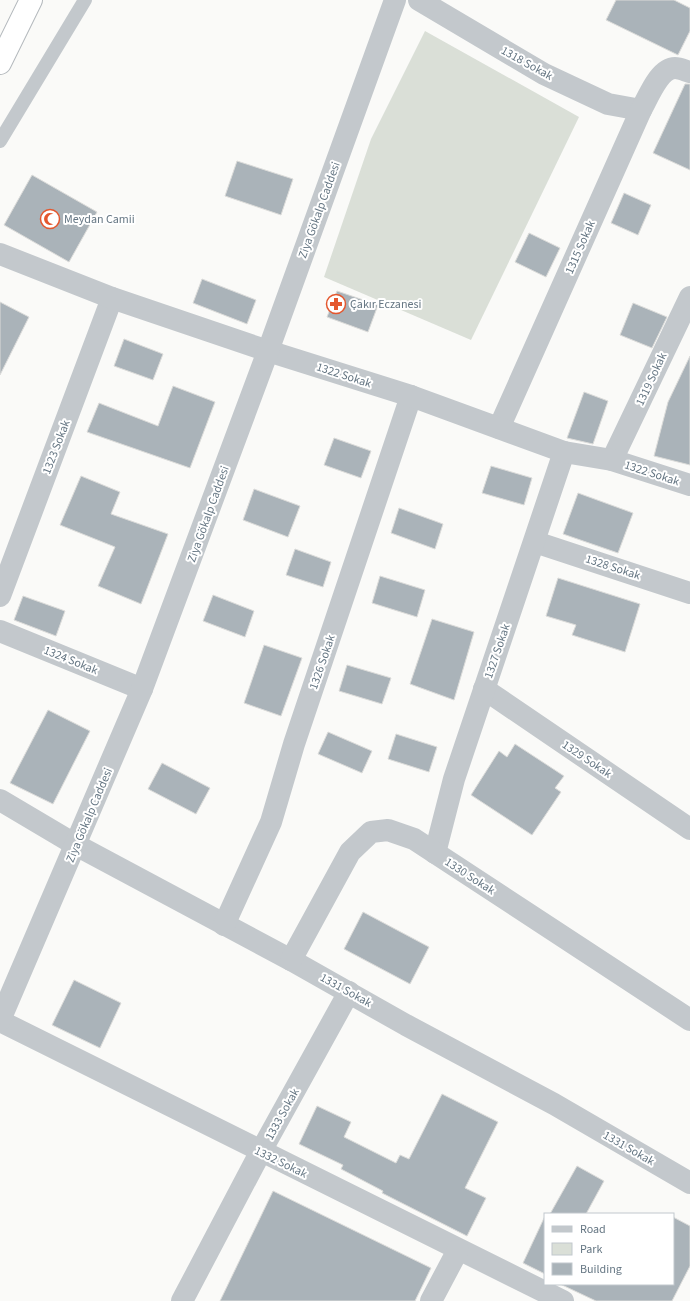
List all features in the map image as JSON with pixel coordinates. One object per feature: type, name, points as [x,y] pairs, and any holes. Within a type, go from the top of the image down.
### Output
[{"type":"highway","points":[[0,63],[31,0]]},
{"type":"street","name":"Ziya Gökalp Caddesi","points":[[0,1021],[142,689],[268,351],[395,0]]},
{"type":"street","name":"1318 Sokak","points":[[419,0],[544,74],[608,104],[641,110]]},
{"type":"street","name":"1315 Sokak","points":[[500,428],[641,110],[658,80],[667,70],[675,68],[690,71]]},
{"type":"street","name":"1322 Sokak","points":[[0,254],[112,298],[268,351],[411,396],[564,452],[612,460],[690,485]]},
{"type":"street","name":"1319 Sokak","points":[[612,460],[690,297]]},
{"type":"street","name":"1323 Sokak","points":[[0,596],[112,298]]},
{"type":"street","name":"1326 Sokak","points":[[224,925],[271,822],[294,744],[411,396]]},
{"type":"street","name":"1327 Sokak","points":[[435,853],[454,779],[535,542],[564,452]]},
{"type":"street","name":"1328 Sokak","points":[[535,542],[690,594]]},
{"type":"street","name":"1324 Sokak","points":[[0,631],[142,689]]},
{"type":"street","name":"1329 Sokak","points":[[484,689],[690,829]]},
{"type":"street","name":"1331 Sokak","points":[[0,800],[76,845],[291,960],[554,1104],[690,1183]]},
{"type":"street","name":"1330 Sokak","points":[[291,960],[350,852],[371,832],[388,830],[414,839],[690,1020]]},
{"type":"street","name":"1333 Sokak","points":[[182,1301],[261,1152],[349,992]]},
{"type":"street","name":"1332 Sokak","points":[[0,1021],[563,1301]]},
{"type":"street","points":[[431,1301],[458,1250]]},
{"type":"lane","points":[[0,141],[85,0]]},
{"type":"green space","points":[[425,31],[579,117],[471,340],[324,277],[371,139]]},
{"type":"building","points":[[616,0],[674,0],[690,8],[690,31],[678,55],[606,20]]},
{"type":"building","points":[[685,84],[690,84],[690,170],[653,153]]},
{"type":"building","points":[[237,161],[293,179],[281,215],[225,196]]},
{"type":"building","name":"Meydan Camii","points":[[32,175],[97,212],[69,262],[4,225]]},
{"type":"building","points":[[624,193],[651,205],[638,235],[611,223]]},
{"type":"building","points":[[529,233],[560,248],[546,277],[515,262]]},
{"type":"building","points":[[202,279],[256,300],[247,324],[193,303]]},
{"type":"building","points":[[337,291],[378,305],[368,332],[327,317]]},
{"type":"building","points":[[0,302],[29,317],[0,375]]},
{"type":"building","points":[[633,303],[667,317],[652,348],[620,335]]},
{"type":"building","points":[[124,339],[163,354],[153,380],[114,366]]},
{"type":"building","points":[[690,356],[690,465],[654,456],[668,402]]},
{"type":"building","points":[[173,386],[215,402],[190,468],[87,432],[99,403],[158,426]]},
{"type":"building","points":[[584,392],[608,401],[593,444],[567,438]]},
{"type":"building","points":[[334,438],[371,451],[361,478],[324,465]]},
{"type":"building","points":[[491,466],[532,478],[524,505],[482,493]]},
{"type":"building","points":[[81,476],[120,492],[111,514],[168,534],[141,604],[98,586],[115,547],[60,525]]},
{"type":"building","points":[[254,489],[300,506],[288,537],[243,520]]},
{"type":"building","points":[[578,493],[633,513],[618,553],[563,534]]},
{"type":"building","points":[[399,508],[443,524],[435,549],[391,533]]},
{"type":"building","points":[[295,549],[331,562],[323,587],[286,575]]},
{"type":"building","points":[[380,576],[425,590],[417,617],[372,603]]},
{"type":"building","points":[[558,578],[640,604],[625,652],[572,635],[576,625],[546,616]]},
{"type":"building","points":[[213,595],[254,611],[245,637],[203,621]]},
{"type":"building","points":[[23,596],[65,611],[56,636],[14,620]]},
{"type":"building","points":[[432,619],[474,632],[454,700],[410,684]]},
{"type":"building","points":[[264,645],[302,658],[281,716],[244,703]]},
{"type":"building","points":[[347,665],[391,678],[382,704],[339,691]]},
{"type":"building","points":[[48,710],[90,731],[53,804],[10,783]]},
{"type":"building","points":[[328,732],[372,751],[362,773],[318,754]]},
{"type":"building","points":[[396,734],[437,747],[429,772],[388,759]]},
{"type":"building","points":[[515,744],[564,776],[555,788],[561,792],[532,835],[471,795],[499,751],[507,757]]},
{"type":"building","points":[[162,763],[210,788],[196,814],[148,789]]},
{"type":"building","points":[[363,912],[429,947],[410,984],[344,949]]},
{"type":"building","points":[[74,980],[121,1003],[100,1048],[52,1025]]},
{"type":"building","points":[[442,1094],[498,1122],[465,1188],[486,1198],[467,1236],[382,1193],[383,1191],[341,1169],[343,1165],[299,1144],[317,1106],[351,1122],[344,1137],[396,1163],[400,1155],[409,1159]]},
{"type":"building","points":[[577,1166],[604,1181],[587,1213],[551,1213]]},
{"type":"building","points":[[273,1191],[431,1268],[415,1301],[220,1301]]},
{"type":"building","points":[[544,1218],[544,1274],[523,1263]]},
{"type":"building","points":[[674,1218],[690,1226],[690,1266],[672,1301],[596,1301],[562,1285],[674,1285]]},
{"type":"place","name":"Meydan Camii","points":[[50,219]]},
{"type":"place","name":"Çakır Eczanesi","points":[[336,304]]}]
